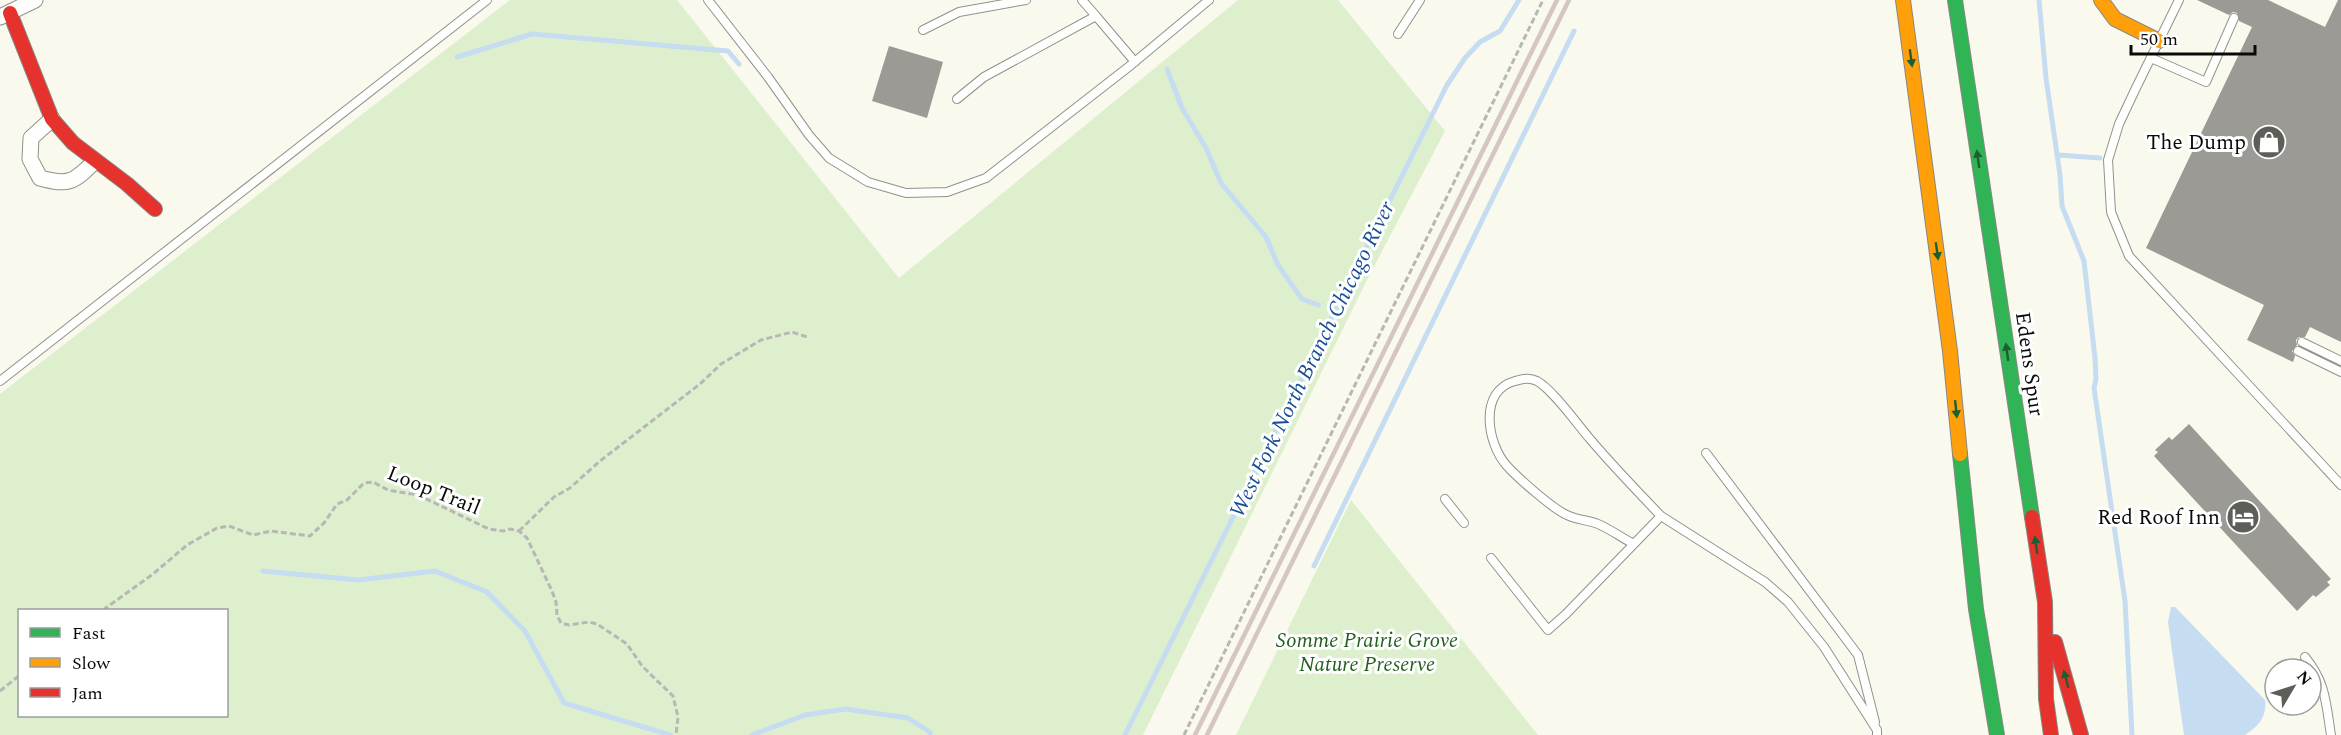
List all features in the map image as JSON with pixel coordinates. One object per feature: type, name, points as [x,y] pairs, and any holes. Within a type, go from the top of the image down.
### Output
[{"type":"main road","points":[[1903,0],[1950,351],[1989,735]]},
{"type":"main road","name":"Edens Spur","points":[[1955,0],[2045,602],[2046,699],[2051,735]]},
{"type":"main road","points":[[2101,0],[2115,19],[2159,41]]},
{"type":"main road","points":[[5,15],[52,119],[73,142],[95,161],[127,183],[154,209]]},
{"type":"main road","points":[[2045,602],[2081,735]]},
{"type":"main road","points":[[1976,609],[1997,735]]},
{"type":"street","points":[[5,15],[35,0]]},
{"type":"street","points":[[52,119],[31,138],[30,159],[40,178],[61,184],[80,176],[95,161]]},
{"type":"lane","points":[[0,381],[487,0]]},
{"type":"lane","points":[[708,0],[768,77],[809,135],[829,158],[868,182],[906,192],[947,192],[986,178],[1135,62],[1209,0]]},
{"type":"lane","points":[[923,30],[959,12],[1026,0]]},
{"type":"lane","points":[[1083,0],[1135,62]]},
{"type":"lane","points":[[1398,34],[1420,0]]},
{"type":"lane","points":[[2179,0],[2120,124],[2108,160],[2111,212],[2129,256],[2341,485]]},
{"type":"lane","points":[[957,99],[984,78],[1096,16]]},
{"type":"lane","points":[[2151,57],[2206,82],[2234,18]]},
{"type":"lane","points":[[2302,342],[2341,361]]},
{"type":"lane","points":[[2298,351],[2341,372]]},
{"type":"lane","points":[[1634,544],[1599,524],[1566,515],[1505,464],[1496,447],[1489,422],[1491,403],[1496,394],[1510,382],[1526,378],[1537,381],[1548,390],[1661,516],[1765,582],[1788,602],[1824,648],[1877,732]]},
{"type":"lane","points":[[1706,453],[1858,655],[1877,732]]},
{"type":"lane","points":[[1445,499],[1464,523]]},
{"type":"lane","points":[[1491,558],[1548,630],[1661,516]]},
{"type":"lane","points":[[2323,684],[2331,735]]},
{"type":"path","points":[[1184,735],[1543,0]]},
{"type":"path","points":[[676,735],[678,717],[673,696],[642,666],[627,645],[597,624],[589,622],[569,625],[561,622],[557,615],[556,602],[542,567],[535,558],[527,538],[519,531],[554,497],[570,488],[600,461],[700,384],[721,364],[761,340],[792,332],[807,337]]},
{"type":"path","name":"Loop Trail","points":[[104,609],[153,574],[187,545],[217,528],[229,526],[253,535],[271,531],[310,536],[324,523],[337,504],[346,500],[364,483],[373,482],[388,490],[418,495],[489,529],[519,531]]},
{"type":"path","points":[[0,691],[18,677]]},
{"type":"green space","points":[[510,0],[677,0],[899,278],[1238,0],[1338,0],[1445,131],[1367,280],[1143,735],[0,735],[0,394]]},
{"type":"green space","name":"Somme Prairie Grove Nature Preserve","points":[[1351,500],[1538,735],[1236,735]]},
{"type":"water","points":[[2171,607],[2175,607],[2263,698],[2261,720],[2245,735],[2184,735],[2168,622]]},
{"type":"building","name":"The Dump","points":[[2197,0],[2268,0],[2325,27],[2338,0],[2341,0],[2341,342],[2310,327],[2305,337],[2299,337],[2296,340],[2297,345],[2292,351],[2295,356],[2293,362],[2247,340],[2264,305],[2146,248],[2252,27],[2239,21],[2237,13],[2233,12],[2229,15]]},
{"type":"building","points":[[889,46],[943,62],[927,118],[872,101]]},
{"type":"building","name":"Red Roof Inn","points":[[2189,424],[2331,579],[2327,582],[2330,585],[2316,597],[2313,595],[2297,611],[2154,456],[2158,452],[2155,450],[2169,437],[2172,440]]},
{"type":"waterway","name":"West Fork North Branch Chicago River","points":[[1125,735],[1447,85],[1465,58],[1480,42],[1500,31],[1519,0]]},
{"type":"waterway","points":[[2039,0],[2062,206],[2084,261],[2095,358],[2094,388],[2125,601],[2132,735]]},
{"type":"waterway","points":[[1314,566],[1574,31]]},
{"type":"waterway","points":[[457,57],[532,34],[728,51],[739,64]]},
{"type":"waterway","points":[[1167,69],[1182,108],[1206,148],[1221,183],[1266,237],[1278,265],[1302,299],[1318,305]]},
{"type":"waterway","points":[[2058,155],[2100,158]]},
{"type":"waterway","points":[[263,571],[358,580],[435,571],[487,592],[525,631],[564,703],[670,735]]},
{"type":"waterway","points":[[752,735],[805,715],[846,709],[908,718],[930,732],[930,735]]},
{"type":"railway","points":[[1195,735],[1557,0]]},
{"type":"railway","points":[[1207,735],[1569,0]]},
{"type":"traffic: fast","points":[[1955,0],[2032,517]]},
{"type":"traffic: fast","points":[[1960,454],[1976,609],[1997,735]]},
{"type":"traffic: slow","points":[[1903,0],[1950,351],[1960,454]]},
{"type":"traffic: slow","points":[[2101,0],[2115,19],[2159,41]]},
{"type":"traffic: jam","points":[[10,13],[52,119],[73,143],[127,184],[155,209]]},
{"type":"traffic: jam","points":[[2032,517],[2045,602],[2046,699],[2051,735]]},
{"type":"traffic: jam","points":[[2055,642],[2081,735]]},
{"type":"place","name":"The Dump","points":[[2269,142]]},
{"type":"place","name":"Red Roof Inn","points":[[2243,517]]}]
